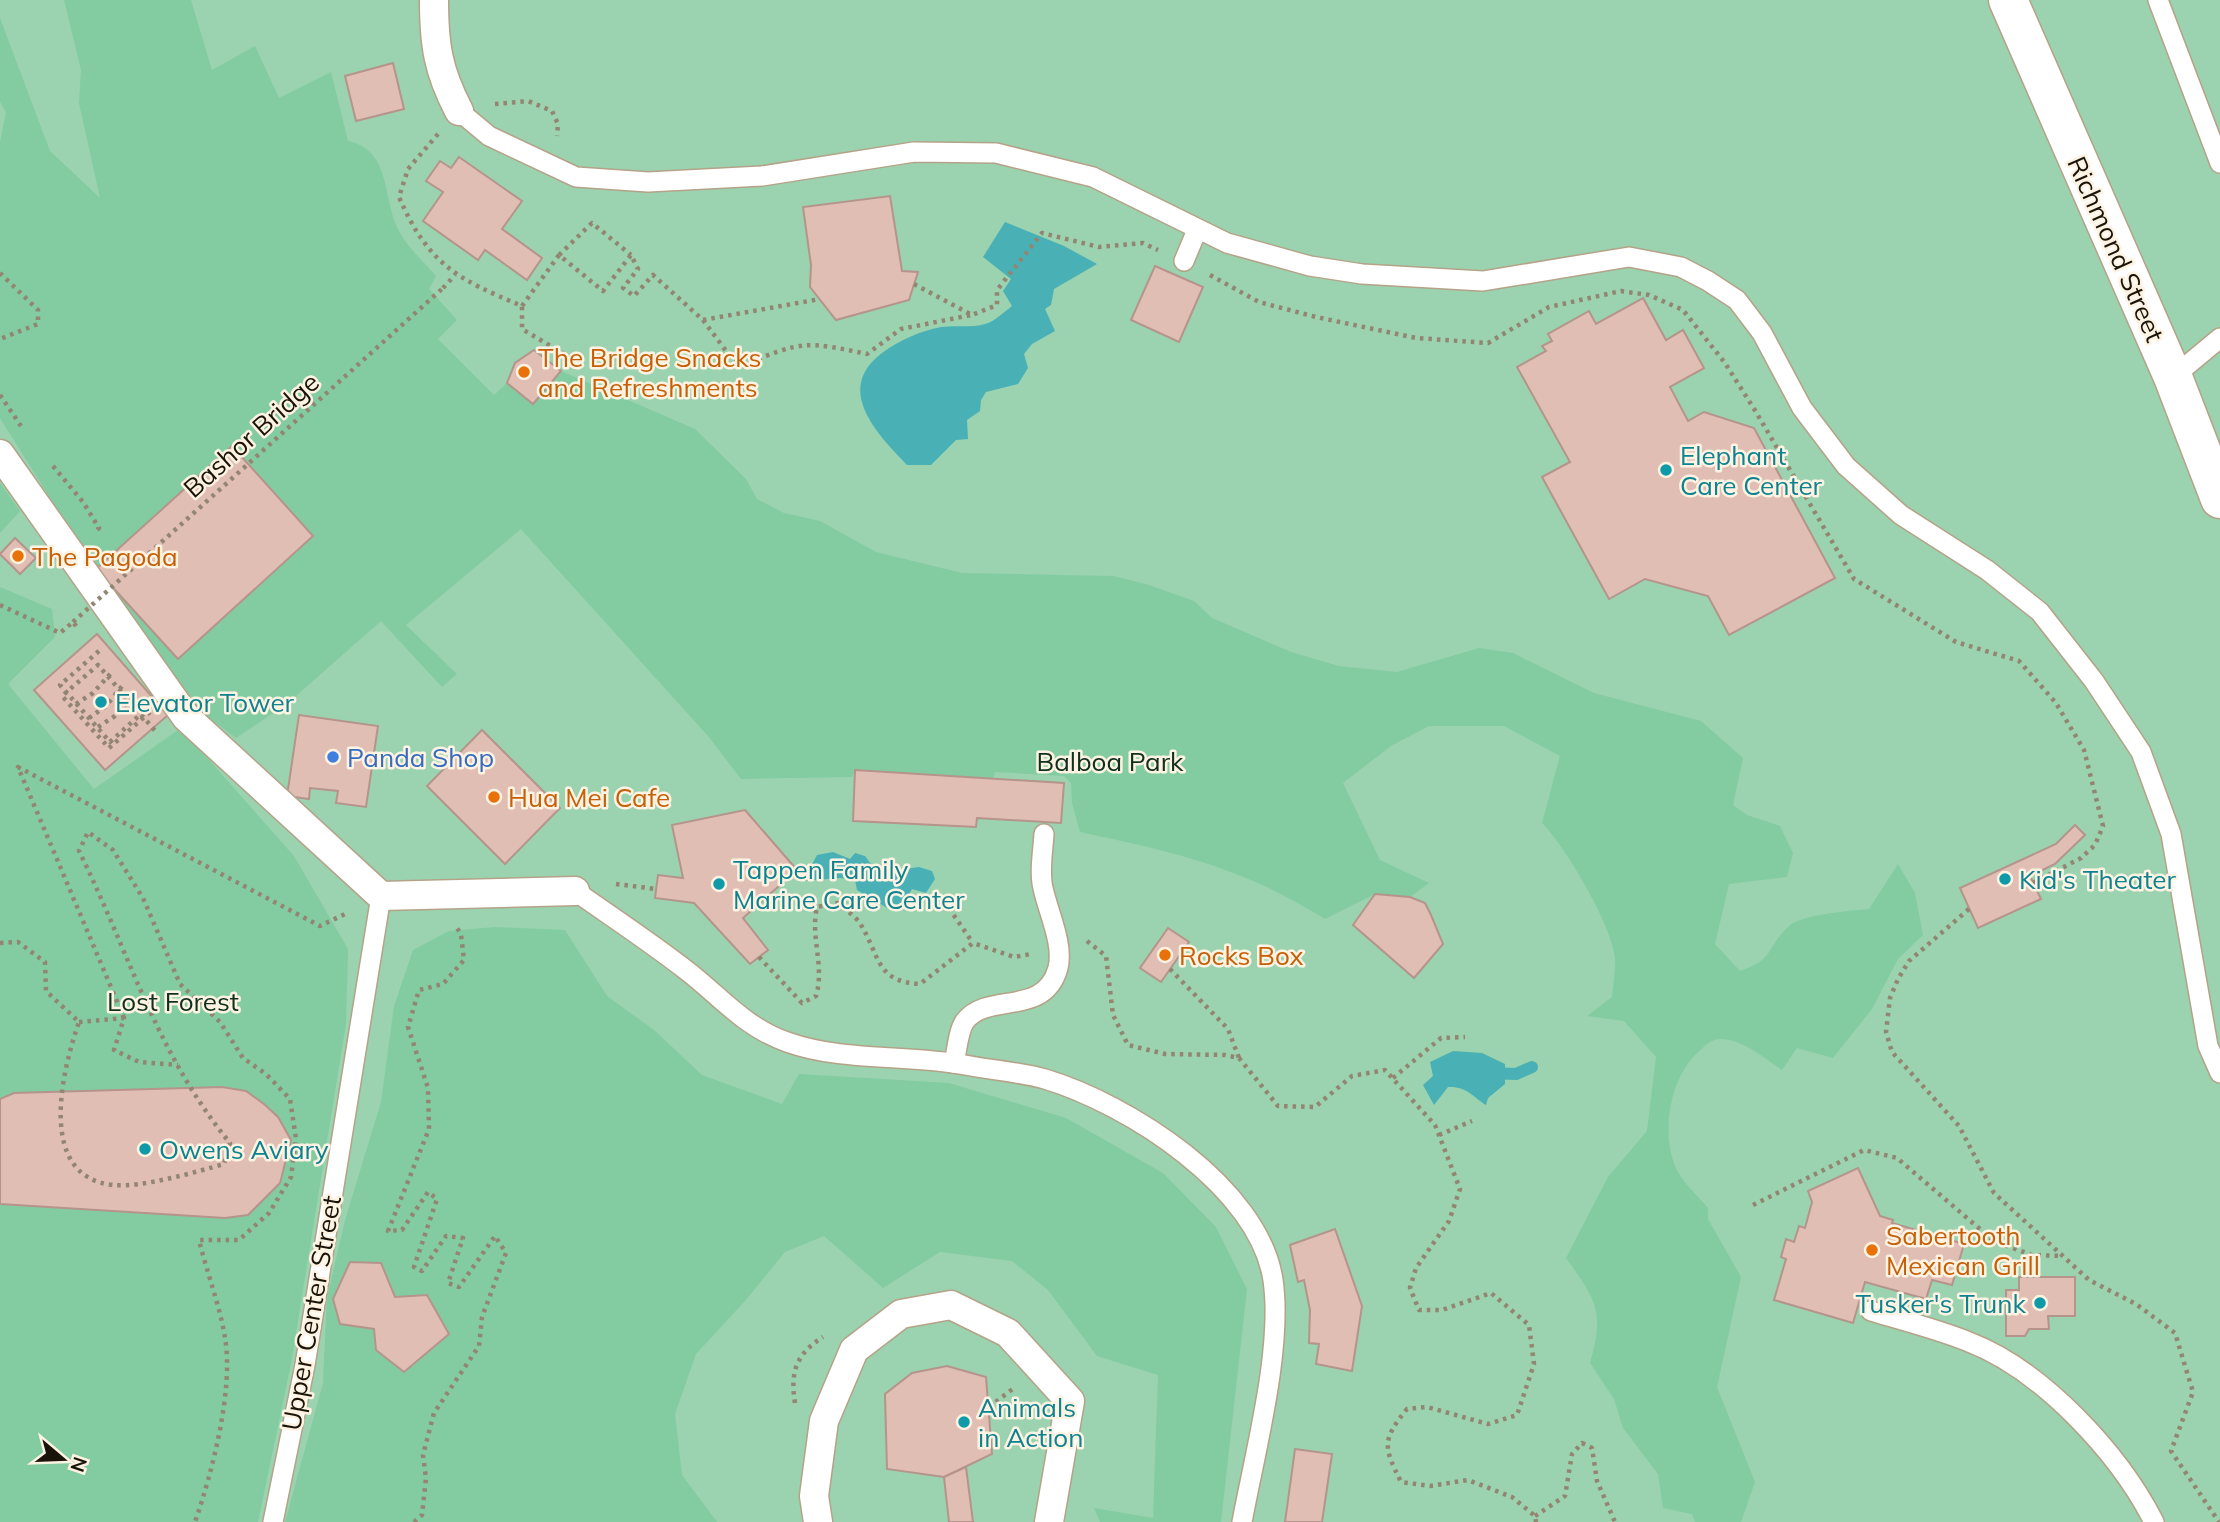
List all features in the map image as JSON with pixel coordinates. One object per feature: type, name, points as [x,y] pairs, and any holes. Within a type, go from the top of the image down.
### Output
[{"type":"street","points":[[434,0],[434,42],[442,78],[459,111]]},
{"type":"street","name":"Richmond Street","points":[[2008,0],[2173,377],[2220,499]]},
{"type":"street","points":[[0,454],[186,718],[381,896],[575,891]]},
{"type":"street","points":[[818,1522],[814,1496],[824,1422],[854,1350],[901,1314],[951,1305],[1008,1334],[1070,1401],[1049,1522]]},
{"type":"lane","points":[[2158,0],[2220,163]]},
{"type":"lane","points":[[459,111],[489,136],[576,177],[648,182],[749,177],[914,152],[996,153],[1093,177],[1227,243],[1275,258],[1362,274],[1483,281],[1629,257],[1681,267],[1737,300],[1762,333],[1802,408],[1846,466],[1900,515],[1987,569],[2040,612],[2094,681],[2141,751],[2171,834],[2208,1046],[2220,1073]]},
{"type":"lane","points":[[1184,261],[1197,230]]},
{"type":"lane","points":[[2173,377],[2220,338]]},
{"type":"lane","points":[[954,1063],[963,1023],[975,1012],[1037,997],[1051,983],[1059,965],[1042,885],[1044,834]]},
{"type":"lane","points":[[575,891],[688,971],[733,1013],[786,1042],[822,1050],[954,1063],[1045,1079],[1106,1104],[1151,1130],[1203,1169],[1242,1212],[1262,1244],[1273,1279],[1275,1329],[1242,1522]]},
{"type":"lane","name":"Upper Center Street","points":[[273,1522],[305,1365],[381,896]]},
{"type":"lane","points":[[1871,1311],[1970,1342],[2016,1367],[2077,1416],[2143,1499],[2154,1522]]},
{"type":"path","points":[[522,306],[455,275],[414,232],[399,197],[408,169],[459,111],[528,101],[552,111],[558,124],[557,135]]},
{"type":"path","points":[[581,364],[538,342],[522,329],[522,306],[559,255],[592,223],[631,255],[638,269],[623,288],[634,296],[653,275],[703,320],[732,359],[746,364],[793,345],[815,343],[867,354],[901,329],[972,315],[997,305],[996,290],[1042,233],[1100,247],[1143,243],[1184,261],[1259,302],[1416,338],[1488,343],[1549,307],[1621,291],[1649,295],[1683,310],[1725,363],[1854,579],[1956,642],[2020,661],[2056,703],[2084,750],[2103,826],[2095,845],[2081,858],[2033,883]]},
{"type":"path","points":[[559,255],[603,291],[631,255]]},
{"type":"path","points":[[0,273],[38,310],[38,324],[0,339]]},
{"type":"path","name":"Bashor Bridge","points":[[73,622],[455,275]]},
{"type":"path","points":[[914,285],[972,315]]},
{"type":"path","points":[[703,320],[820,299]]},
{"type":"path","points":[[0,605],[60,634],[73,622],[88,640]]},
{"type":"path","points":[[96,654],[146,709],[110,741],[60,685],[122,629]]},
{"type":"path","points":[[150,712],[140,721],[130,730],[109,748],[62,696],[98,665],[141,714],[149,724],[158,734]]},
{"type":"path","points":[[76,704],[93,693],[112,673]]},
{"type":"path","points":[[89,718],[106,706],[123,685]]},
{"type":"path","points":[[98,727],[115,716],[133,696]]},
{"type":"path","points":[[178,1065],[139,1062],[114,1050],[124,1018],[18,767],[320,926]]},
{"type":"path","points":[[79,1022],[65,1060],[62,1112],[63,1148],[82,1174],[113,1185],[224,1164],[230,1143],[204,1110],[131,975],[79,850],[88,832],[113,850],[143,898],[180,984],[220,1022],[243,1058],[266,1074],[290,1099],[296,1139],[291,1177],[269,1213],[239,1240],[199,1240],[226,1340],[226,1364],[217,1439],[195,1522]]},
{"type":"path","points":[[414,1522],[422,1515],[426,1478],[423,1455],[434,1413],[479,1346],[482,1317],[506,1253],[495,1236],[459,1287],[448,1283],[463,1238],[446,1236],[422,1271],[414,1267],[437,1199],[429,1192],[402,1230],[388,1231],[429,1129],[428,1088],[408,1027],[419,990],[443,984],[464,960],[461,933],[434,893]]},
{"type":"path","points":[[944,901],[973,943],[1014,957],[1086,940],[1106,956],[1113,1015],[1128,1045],[1165,1054],[1225,1055],[1239,1058]]},
{"type":"path","points":[[759,957],[802,1003],[816,996],[821,980],[814,921],[817,907],[838,903],[859,922],[888,976],[899,984],[920,984],[973,943]]},
{"type":"path","points":[[1969,909],[1909,961],[1890,998],[1886,1032],[1892,1052],[1959,1126],[1994,1193],[2089,1280],[2136,1304],[2175,1333],[2193,1392],[2171,1451],[2219,1522]]},
{"type":"path","points":[[0,943],[19,942],[44,962],[46,991],[79,1022],[124,1018]]},
{"type":"path","points":[[1170,970],[1228,1029],[1239,1058],[1278,1106],[1315,1107],[1352,1076],[1385,1070],[1435,1125],[1460,1189],[1449,1221],[1416,1268],[1410,1288],[1419,1310],[1442,1310],[1491,1293],[1529,1325],[1534,1364],[1517,1415],[1488,1424],[1427,1407],[1407,1409],[1388,1432],[1388,1457],[1402,1482],[1430,1486],[1468,1480],[1512,1497],[1536,1519],[1565,1496],[1572,1454],[1582,1443],[1592,1448],[1601,1495],[1615,1522]]},
{"type":"path","points":[[1393,1078],[1441,1038],[1465,1037]]},
{"type":"path","points":[[1439,1135],[1472,1121]]},
{"type":"path","points":[[1753,1205],[1864,1150],[1897,1158],[1994,1241],[2032,1255],[2063,1256]]},
{"type":"green space","name":"Balboa Park","points":[[0,0],[2220,0],[2220,1522],[0,1522]]},
{"type":"green space","points":[[64,0],[191,0],[212,70],[255,46],[279,98],[331,72],[348,141],[362,146],[372,154],[383,176],[393,216],[401,235],[436,276],[429,289],[457,320],[438,339],[494,395],[507,383],[533,404],[561,371],[695,429],[746,479],[757,499],[784,513],[820,521],[876,552],[962,573],[1114,576],[1194,601],[1212,618],[1291,652],[1339,666],[1397,672],[1479,648],[1513,653],[1594,693],[1701,721],[1743,758],[1733,805],[1747,815],[1780,826],[1793,853],[1787,877],[1729,884],[1715,944],[1740,971],[1765,957],[1781,934],[1794,923],[1826,914],[1869,909],[1898,864],[1915,893],[1923,935],[1898,959],[1872,1009],[1833,1058],[1797,1048],[1782,1070],[1738,1043],[1714,1040],[1688,1063],[1675,1090],[1671,1106],[1669,1137],[1675,1166],[1685,1183],[1708,1208],[1708,1219],[1741,1277],[1717,1387],[1755,1482],[1741,1522],[1695,1522],[1692,1514],[1663,1508],[1658,1474],[1623,1428],[1614,1399],[1590,1363],[1597,1331],[1595,1307],[1585,1285],[1566,1258],[1608,1177],[1647,1131],[1656,1057],[1624,1021],[1587,1016],[1612,997],[1615,958],[1606,926],[1597,907],[1563,849],[1542,823],[1560,756],[1504,726],[1429,726],[1391,746],[1343,783],[1380,860],[1429,883],[1410,897],[1375,894],[1325,919],[1265,886],[1236,874],[1177,855],[1080,832],[1072,803],[1071,783],[1064,776],[995,772],[993,779],[855,770],[852,777],[741,779],[708,736],[521,529],[406,625],[457,674],[442,687],[381,621],[288,703],[236,738],[198,710],[90,562],[0,418],[0,142],[6,112],[0,102],[0,18],[50,151],[100,198],[79,103],[81,70]]},
{"type":"green space","points":[[0,483],[20,511],[0,533]]},
{"type":"green space","name":"Lost Forest","points":[[0,587],[52,609],[55,637],[8,684],[94,789],[181,728],[294,856],[348,949],[346,1024],[291,1364],[258,1522],[0,1522]]},
{"type":"green space","points":[[495,927],[565,930],[607,996],[654,1030],[702,1075],[782,1104],[799,1074],[949,1083],[1066,1118],[1163,1173],[1216,1227],[1247,1289],[1221,1522],[1100,1522],[1094,1508],[1153,1518],[1158,1375],[1097,1356],[1048,1290],[1012,1261],[940,1252],[883,1288],[824,1236],[785,1252],[696,1354],[675,1414],[682,1475],[717,1522],[285,1522],[323,1383],[327,1298],[345,1220],[381,1102],[394,1006],[413,950],[449,931]]},
{"type":"water","points":[[1005,222],[1064,246],[1097,264],[1054,289],[1051,305],[1045,309],[1055,331],[1032,344],[1024,354],[1028,368],[1018,384],[986,392],[981,400],[980,411],[967,420],[968,439],[956,440],[931,465],[907,465],[873,425],[861,396],[861,381],[868,367],[882,353],[903,340],[941,327],[985,324],[1012,306],[1003,291],[1011,279],[983,257]]},
{"type":"water","points":[[833,852],[850,859],[855,853],[865,856],[874,868],[886,872],[919,867],[932,871],[935,879],[926,893],[912,889],[901,909],[889,909],[857,890],[855,880],[840,878],[803,881],[817,855]]},
{"type":"water","points":[[1453,1051],[1482,1053],[1505,1064],[1505,1084],[1488,1098],[1486,1105],[1464,1090],[1448,1087],[1434,1105],[1423,1085],[1433,1076],[1430,1062]]},
{"type":"building","points":[[393,63],[404,109],[356,121],[345,76]]},
{"type":"building","points":[[459,157],[522,201],[502,229],[542,258],[527,280],[485,250],[478,260],[423,221],[443,192],[426,181],[440,161],[451,168]]},
{"type":"building","points":[[890,196],[902,271],[918,272],[909,300],[836,320],[810,287],[811,265],[803,207]]},
{"type":"building","points":[[1155,266],[1203,287],[1179,342],[1131,320]]},
{"type":"building","name":"Elephant Care Center","points":[[1643,298],[1666,340],[1683,330],[1704,368],[1670,387],[1688,421],[1704,412],[1754,428],[1835,578],[1729,635],[1708,596],[1645,579],[1609,599],[1542,477],[1570,462],[1517,367],[1546,351],[1542,346],[1552,341],[1548,334],[1589,311],[1596,324]]},
{"type":"building","points":[[534,350],[561,371],[533,404],[507,383],[515,363]]},
{"type":"building","points":[[232,446],[313,536],[178,659],[96,569]]},
{"type":"building","name":"The Pagoda","points":[[15,538],[36,558],[20,574],[0,554]]},
{"type":"building","name":"Elevator Tower","points":[[97,634],[168,715],[105,770],[34,690]]},
{"type":"building","name":"Panda Shop","points":[[299,715],[378,726],[366,807],[336,803],[338,791],[310,788],[309,799],[287,796]]},
{"type":"building","name":"Hua Mei Cafe","points":[[482,730],[560,808],[505,864],[427,786]]},
{"type":"building","points":[[855,770],[1064,783],[1061,823],[977,818],[976,827],[853,821]]},
{"type":"building","name":"Tappen Family Marine Care Center","points":[[745,810],[797,870],[743,918],[768,950],[750,964],[694,903],[655,898],[658,875],[683,878],[672,825]]},
{"type":"building","name":"Kid's Theater","points":[[2075,825],[2085,835],[2055,864],[2030,876],[2041,899],[1978,928],[1960,888],[2056,844]]},
{"type":"building","points":[[1375,894],[1410,897],[1425,903],[1431,915],[1443,944],[1414,978],[1353,925]]},
{"type":"building","name":"Rocks Box","points":[[1168,928],[1189,942],[1161,982],[1140,968]]},
{"type":"building","name":"Owens Aviary","points":[[222,1087],[246,1091],[264,1104],[278,1117],[291,1140],[280,1183],[248,1215],[225,1218],[0,1204],[0,1099],[14,1093]]},
{"type":"building","name":"Sabertooth Mexican Grill","points":[[1858,1168],[1880,1216],[1893,1220],[1892,1223],[1964,1244],[1952,1285],[1932,1280],[1926,1299],[1865,1282],[1853,1323],[1774,1300],[1786,1259],[1781,1257],[1786,1239],[1794,1242],[1799,1226],[1805,1228],[1812,1202],[1808,1191]]},
{"type":"building","points":[[1335,1229],[1362,1306],[1352,1371],[1316,1364],[1319,1344],[1309,1343],[1310,1310],[1304,1280],[1298,1282],[1290,1245]]},
{"type":"building","points":[[350,1262],[381,1263],[395,1297],[427,1295],[449,1334],[404,1372],[376,1350],[374,1329],[340,1324],[333,1299]]},
{"type":"building","name":"Tusker's Trunk","points":[[2019,1277],[2075,1277],[2075,1316],[2048,1316],[2049,1329],[2029,1329],[2025,1336],[2006,1336],[2006,1290],[2019,1290]]},
{"type":"building","points":[[947,1366],[986,1377],[992,1454],[944,1477],[887,1469],[885,1394],[912,1373]]},
{"type":"building","points":[[1295,1449],[1332,1454],[1322,1522],[1285,1522]]},
{"type":"building","points":[[966,1467],[973,1522],[949,1522],[944,1477]]},
{"type":"waterway","points":[[1489,1073],[1516,1074],[1532,1067]]},
{"type":"place","name":"The Bridge Snacks and Refreshments","points":[[524,372]]},
{"type":"place","name":"Elephant Care Center","points":[[1666,470]]},
{"type":"place","name":"The Pagoda","points":[[18,556]]},
{"type":"place","name":"Elevator Tower","points":[[101,702]]},
{"type":"place","name":"Panda Shop","points":[[333,757]]},
{"type":"place","name":"Hua Mei Cafe","points":[[494,797]]},
{"type":"place","name":"Kid's Theater","points":[[2005,879]]},
{"type":"place","name":"Tappen Family Marine Care Center","points":[[719,884]]},
{"type":"place","name":"Rocks Box","points":[[1165,955]]},
{"type":"place","name":"Owens Aviary","points":[[145,1149]]},
{"type":"place","name":"Sabertooth Mexican Grill","points":[[1872,1250]]},
{"type":"place","name":"Tusker's Trunk","points":[[2040,1303]]},
{"type":"place","name":"Animals in Action","points":[[964,1422]]}]
